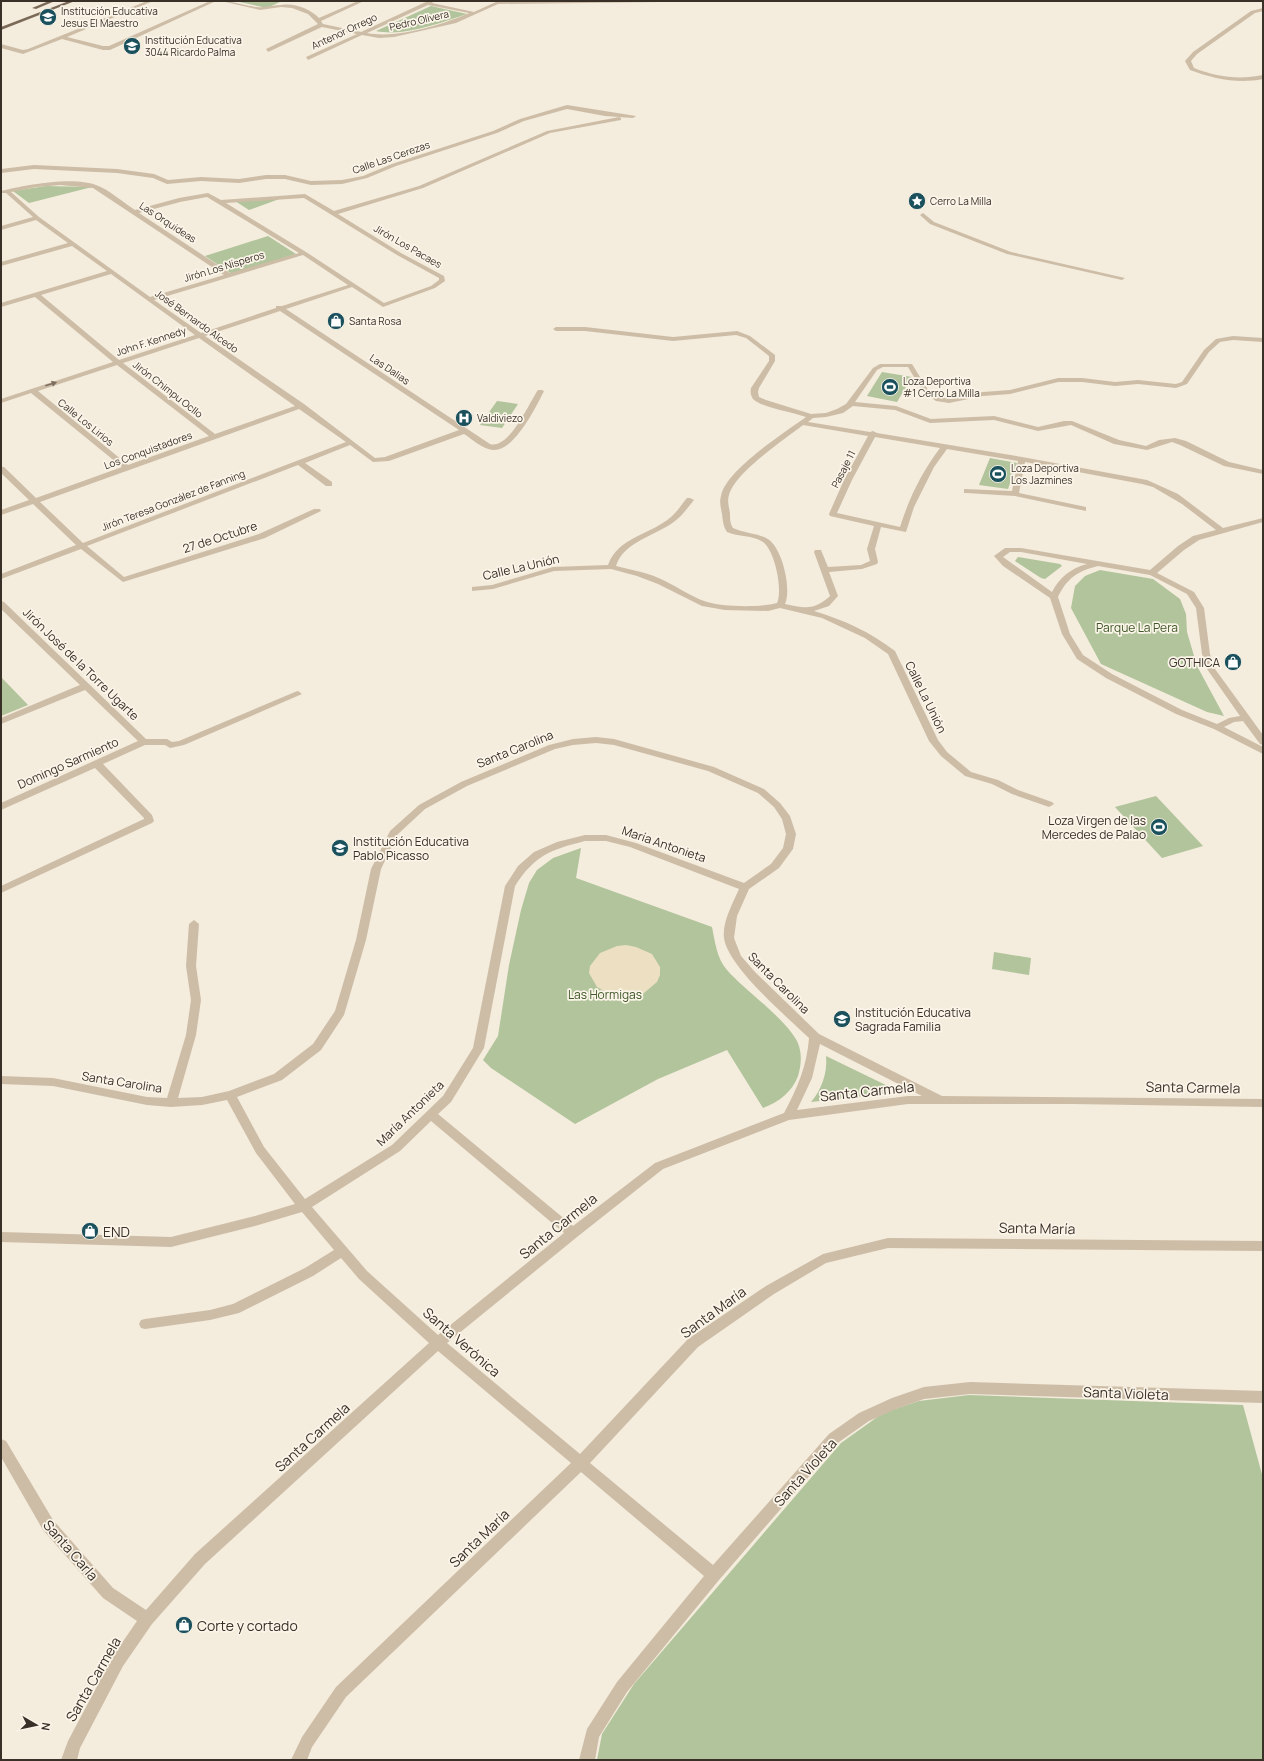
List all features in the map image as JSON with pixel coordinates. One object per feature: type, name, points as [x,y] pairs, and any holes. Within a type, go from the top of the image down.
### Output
[{"type":"main road","points":[[28,11],[53,1]]},
{"type":"main road","points":[[1,29],[73,1]]},
{"type":"street","points":[[1,46],[27,51],[151,1]]},
{"type":"street","points":[[62,37],[103,48],[110,48],[214,1]]},
{"type":"street","points":[[223,1],[258,9],[270,9],[292,1]]},
{"type":"street","points":[[268,50],[362,1]]},
{"type":"street","points":[[499,2],[661,1]]},
{"type":"street","points":[[429,2],[474,13]]},
{"type":"street","name":"Antenor Orrego","points":[[308,58],[429,2]]},
{"type":"street","name":"Pedro Olivera","points":[[282,5],[314,14],[320,22],[361,34],[379,37],[394,36],[454,22],[499,2]]},
{"type":"street","points":[[1263,9],[1253,12],[1195,53],[1188,61],[1192,70],[1200,73],[1239,79],[1254,79],[1263,77]]},
{"type":"street","name":"Calle Las Cerezas","points":[[1,171],[34,167],[117,171],[154,176],[167,182],[201,179],[239,181],[266,176],[285,177],[316,183],[356,180],[394,164],[503,129],[522,120],[567,107],[605,114],[633,116],[549,132],[421,187],[335,213]]},
{"type":"street","name":"Las Orquideas","points":[[4,192],[48,185],[82,184],[95,186],[229,275]]},
{"type":"street","name":"José Bernardo Alcedo","points":[[4,192],[37,218],[199,336],[301,406],[351,442],[373,460],[379,460],[464,431]]},
{"type":"street","points":[[135,212],[201,195],[208,195],[222,202],[350,283]]},
{"type":"street","name":"Jirón Los Pacaes","points":[[222,202],[305,196],[335,213],[399,254],[442,277],[440,284],[433,288],[383,305],[350,283]]},
{"type":"street","points":[[923,215],[932,223],[1009,253],[1122,278]]},
{"type":"street","points":[[1,228],[37,218]]},
{"type":"street","points":[[1,264],[73,244]]},
{"type":"street","name":"Jirón Los Nísperos","points":[[150,299],[304,253]]},
{"type":"street","points":[[1,305],[112,272]]},
{"type":"street","name":"John F. Kennedy","points":[[1,394],[193,331],[350,283]]},
{"type":"street","name":"Jirón Chimpu Ocllo","points":[[37,295],[118,363],[214,437]]},
{"type":"street","name":"John F. Kennedy","points":[[1,401],[199,336],[278,306]]},
{"type":"street","name":"Las Dalias","points":[[278,306],[487,446],[494,448],[503,446],[528,416],[540,391]]},
{"type":"street","points":[[556,329],[592,330],[673,339],[737,333],[748,337],[772,355],[772,361],[755,388],[754,392],[756,398],[811,416],[840,412],[850,404],[875,369],[882,365],[910,365],[925,392],[939,400],[949,401],[983,394],[1010,392],[1058,380],[1082,380],[1115,384],[1138,382],[1176,386],[1185,383],[1206,351],[1218,340],[1233,338],[1263,340]]},
{"type":"street","name":"Calle Los Lirios","points":[[33,391],[127,468]]},
{"type":"street","points":[[850,404],[896,408],[930,421],[994,418],[1038,429],[1064,423],[1072,423],[1117,442],[1147,448],[1172,440],[1183,443],[1227,464],[1263,472]]},
{"type":"street","name":"Los Conquistadores","points":[[1,513],[301,406]]},
{"type":"street","points":[[780,605],[785,593],[775,553],[767,541],[755,536],[731,530],[727,526],[724,505],[725,493],[737,476],[754,460],[774,443],[811,416]]},
{"type":"street","points":[[803,423],[873,433],[1022,459],[1110,475],[1159,486],[1179,496],[1220,530]]},
{"type":"street","name":"Pasaje 11","points":[[873,433],[848,480],[833,514],[878,525]]},
{"type":"street","name":"Jirón Teresa González de Fanning","points":[[1,577],[351,442]]},
{"type":"street","points":[[824,570],[862,567],[874,562],[871,549],[878,525],[903,530],[910,507],[930,468],[945,446]]},
{"type":"street","points":[[1015,494],[1022,459]]},
{"type":"street","points":[[299,462],[329,484]]},
{"type":"street","points":[[1,469],[82,546]]},
{"type":"street","points":[[967,491],[1015,494],[1083,509]]},
{"type":"street","points":[[611,567],[615,556],[631,542],[651,533],[673,519],[690,500]]},
{"type":"street","name":"27 de Octubre","points":[[82,546],[120,578],[127,580],[262,536],[317,511]]},
{"type":"street","points":[[1152,573],[1196,538],[1220,530],[1263,520]]},
{"type":"street","points":[[1263,742],[1211,669],[1204,640],[1200,608],[1195,599],[1183,588],[1152,573],[1021,550],[1008,550],[998,556],[999,560],[1054,597],[1066,634],[1080,657],[1109,676],[1180,712],[1217,727],[1263,751]]},
{"type":"street","points":[[808,610],[826,604],[834,596],[818,552]]},
{"type":"street","points":[[1054,597],[1060,584],[1070,575],[1080,568],[1098,564]]},
{"type":"street","name":"Calle La Unión","points":[[475,589],[493,587],[553,569],[611,567],[640,574],[661,582],[702,603],[726,608],[768,608],[780,605],[808,610],[839,622],[881,643],[892,653],[934,741],[944,754],[968,774],[995,782],[1015,792],[1049,804]]},
{"type":"street","name":"Jirón José de la Torre Ugarte","points":[[1,604],[144,742]]},
{"type":"street","points":[[1,721],[86,686]]},
{"type":"street","points":[[144,742],[167,742],[170,745],[181,743],[298,694]]},
{"type":"street","points":[[1217,727],[1232,720],[1245,718]]},
{"type":"street","name":"Santa Carolina","points":[[1,1080],[53,1082],[148,1101],[172,1102],[202,1101],[230,1096],[278,1076],[317,1047],[340,1012],[361,940],[376,869],[393,833],[422,806],[464,784],[552,747],[573,742],[596,740],[614,742],[711,769],[761,791],[777,805],[787,818],[791,834],[788,849],[775,866],[746,887],[732,916],[729,938],[736,957],[751,975],[815,1038],[941,1100]]},
{"type":"street","name":"Domingo Sarmiento","points":[[1,806],[144,742]]},
{"type":"street","points":[[1,890],[148,821],[149,817],[97,764]]},
{"type":"street","name":"María Antonieta","points":[[1,1237],[171,1242],[254,1221],[304,1206],[354,1177],[386,1155],[431,1115],[455,1088],[478,1048],[510,886],[522,868],[537,854],[560,844],[585,838],[606,838],[633,845],[746,887]]},
{"type":"street","points":[[172,1102],[191,1035],[196,1000],[191,966],[194,924]]},
{"type":"street","points":[[788,1116],[803,1088],[814,1059],[815,1038]]},
{"type":"street","name":"Santa Verónica","points":[[230,1096],[260,1150],[304,1206],[363,1274],[438,1344],[714,1575]]},
{"type":"street","name":"Santa Carmela","points":[[69,1760],[73,1746],[118,1661],[147,1619],[200,1559],[438,1344],[573,1232],[660,1166],[788,1116],[908,1100],[1073,1100],[1263,1103]]},
{"type":"street","points":[[431,1115],[573,1232]]},
{"type":"street","name":"Santa María","points":[[299,1760],[307,1742],[341,1692],[580,1464],[693,1343],[770,1290],[823,1259],[888,1243],[1263,1246]]},
{"type":"street","points":[[145,1324],[210,1315],[235,1309],[309,1272],[342,1251]]},
{"type":"street","name":"Santa Violeta","points":[[586,1760],[592,1734],[622,1687],[714,1575],[834,1438],[864,1417],[892,1404],[924,1393],[970,1388],[1263,1397]]},
{"type":"street","name":"Santa Carla","points":[[1,1445],[48,1525],[108,1593],[147,1619]]},
{"type":"green space","points":[[235,1],[282,1],[267,8]]},
{"type":"green space","points":[[431,6],[467,14],[410,31],[376,31]]},
{"type":"green space","points":[[46,186],[92,187],[29,203],[13,191]]},
{"type":"green space","points":[[282,198],[249,210],[235,201]]},
{"type":"green space","points":[[268,236],[296,254],[232,274],[205,256]]},
{"type":"green space","name":"Loza Deportiva #1 Cerro La Milla","points":[[882,372],[912,377],[897,402],[867,396]]},
{"type":"green space","points":[[497,401],[518,404],[502,428],[480,425]]},
{"type":"green space","name":"Loza Deportiva Los Jazmines","points":[[990,458],[1017,463],[1008,489],[979,485]]},
{"type":"green space","points":[[1018,557],[1060,564],[1062,566],[1045,579],[1041,578],[1015,561]]},
{"type":"green space","name":"Parque La Pera","points":[[1100,570],[1153,579],[1180,599],[1186,614],[1187,632],[1197,666],[1224,716],[1207,712],[1101,664],[1071,608],[1075,586],[1085,576]]},
{"type":"green space","points":[[1,677],[28,705],[1,716]]},
{"type":"green space","name":"Loza Virgen de las Mercedes de Palao","points":[[1156,796],[1203,846],[1162,858],[1115,807]]},
{"type":"green space","name":"Las Hormigas","points":[[581,848],[576,878],[712,927],[717,950],[721,961],[727,970],[778,1017],[795,1037],[801,1054],[801,1061],[798,1076],[789,1092],[774,1103],[763,1108],[727,1050],[658,1079],[575,1124],[491,1068],[483,1060],[498,1036],[509,965],[521,910],[529,883],[537,870],[553,858]]},
{"type":"green space","points":[[994,952],[1031,958],[1029,975],[992,969]]},
{"type":"green space","points":[[826,1056],[899,1092],[811,1102],[815,1098],[825,1075]]},
{"type":"green space","points":[[969,1395],[1243,1405],[1263,1478],[1263,1760],[597,1760],[602,1734],[634,1684],[841,1443],[883,1413],[919,1401]]},
{"type":"shaded area","points":[[626,945],[636,947],[652,954],[660,967],[660,975],[657,982],[644,993],[634,996],[613,996],[597,987],[589,973],[590,966],[600,953],[617,946]]},
{"type":"place","name":"Institución Educativa Jesus El Maestro","points":[[48,17]]},
{"type":"place","name":"Institución Educativa 3044 Ricardo Palma","points":[[132,46]]},
{"type":"place","name":"Cerro La Milla","points":[[917,201]]},
{"type":"place","name":"Santa Rosa","points":[[336,321]]},
{"type":"place","name":"Loza Deportiva #1 Cerro La Milla","points":[[890,387]]},
{"type":"place","name":"Valdiviezo","points":[[464,418]]},
{"type":"place","name":"Loza Deportiva Los Jazmines","points":[[998,474]]},
{"type":"place","name":"GOTHICA","points":[[1233,662]]},
{"type":"place","name":"Loza Virgen de las Mercedes de Palao","points":[[1159,827]]},
{"type":"place","name":"Institución Educativa Pablo Picasso","points":[[340,848]]},
{"type":"place","name":"Institución Educativa Sagrada Familia","points":[[842,1019]]},
{"type":"place","name":"END","points":[[90,1231]]},
{"type":"place","name":"Corte y cortado","points":[[184,1625]]}]
